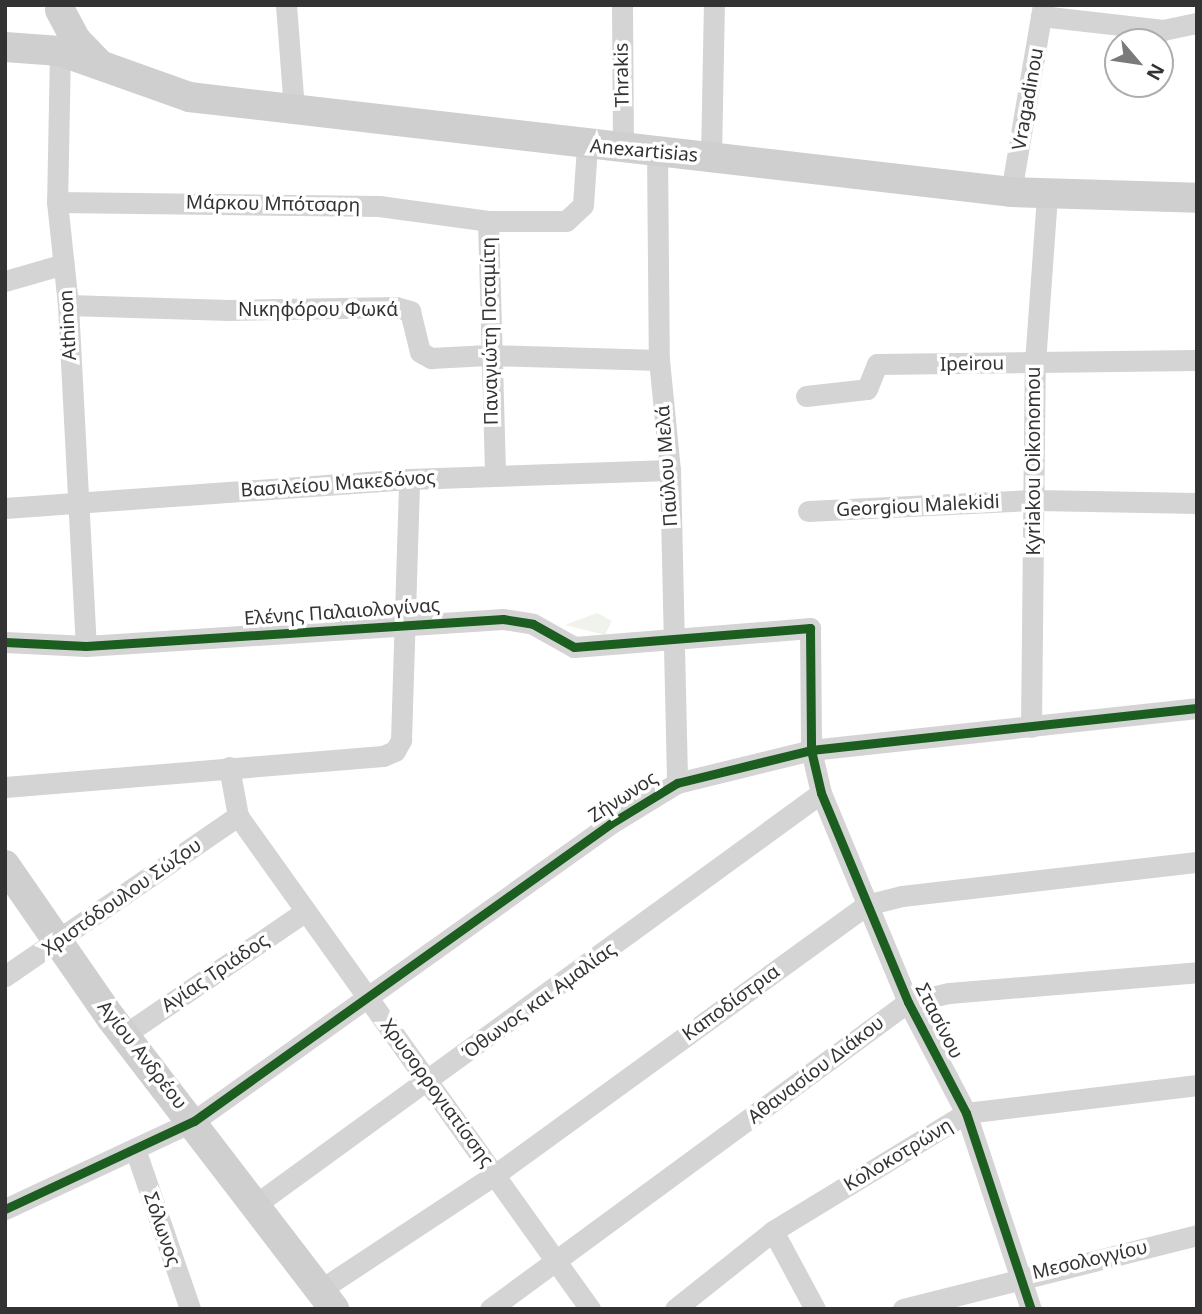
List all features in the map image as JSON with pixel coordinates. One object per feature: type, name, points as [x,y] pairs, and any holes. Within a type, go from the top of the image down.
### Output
[{"type":"street","points":[[286,5],[294,108]]},
{"type":"street","name":"Thrakis","points":[[622,5],[623,146]]},
{"type":"street","points":[[711,157],[714,5]]},
{"type":"street","name":"Anexartisias","points":[[60,7],[76,40],[99,64]]},
{"type":"street","name":"Athinon","points":[[60,7],[57,202],[68,305],[86,646]]},
{"type":"street","points":[[1042,11],[1163,30],[1197,23]]},
{"type":"street","name":"Vragadinou","points":[[1011,192],[1042,11]]},
{"type":"street","name":"Anexartisias","points":[[5,47],[60,51],[189,97],[586,146],[623,146],[1011,192],[1197,198]]},
{"type":"street","name":"Παναγιώτη Ποταμίτη","points":[[495,475],[488,355],[488,221],[566,221],[576,215],[583,205],[586,146]]},
{"type":"street","name":"Παύλου Μελά","points":[[657,150],[659,360],[670,470],[677,783]]},
{"type":"street","name":"Kyriakou Oikonomou","points":[[1031,727],[1036,500],[1035,363],[1047,195]]},
{"type":"street","name":"Μάρκου Μπότσαρη","points":[[57,202],[379,205],[488,221]]},
{"type":"street","points":[[5,281],[64,264]]},
{"type":"street","name":"Νικηφόρου Φωκά","points":[[68,305],[229,310],[396,307],[410,311],[420,352],[431,358],[488,355],[659,360]]},
{"type":"street","name":"Ipeirou","points":[[806,396],[867,389],[877,365],[1197,360]]},
{"type":"street","name":"Βασιλείου Μακεδόνος","points":[[5,508],[409,479],[670,470]]},
{"type":"street","points":[[5,787],[383,756],[395,751],[401,740],[409,479]]},
{"type":"street","name":"Georgiou Malekidi","points":[[808,512],[1036,500],[1197,503]]},
{"type":"street","name":"Ελένης Παλαιολογίνας","points":[[5,642],[86,646],[521,620],[574,647],[810,628]]},
{"type":"street","name":"Στασίνου","points":[[810,628],[811,750],[821,793],[908,1002],[967,1113],[1031,1309]]},
{"type":"street","name":"Ζήνωνος","points":[[5,1209],[194,1121],[370,999],[610,824],[677,783],[811,750],[1197,708]]},
{"type":"street","name":"Χρυσορρογιατίσσης","points":[[229,767],[238,817],[496,1174],[590,1309]]},
{"type":"street","name":"Όθωνος και Αμαλίας","points":[[256,1205],[429,1082],[821,793]]},
{"type":"street","name":"Χριστόδουλου Σώζου","points":[[5,976],[238,817]]},
{"type":"street","name":"Καποδίστρια","points":[[327,1299],[866,905],[902,896],[1197,862]]},
{"type":"street","name":"Αγίου Ανδρέου","points":[[5,865],[124,1035],[194,1121],[327,1299]]},
{"type":"street","name":"Αγίας Τριάδος","points":[[124,1035],[306,911]]},
{"type":"street","name":"Αθανασίου Διάκου","points":[[489,1309],[908,1002],[949,993],[1197,972]]},
{"type":"street","name":"Κολοκοτρώνη","points":[[675,1309],[773,1231],[967,1113],[1197,1084]]},
{"type":"street","name":"Σόλωνος","points":[[135,1149],[190,1309]]},
{"type":"street","points":[[773,1231],[815,1309]]},
{"type":"street","name":"Μεσολογγίου","points":[[903,1309],[1022,1276],[1197,1235]]},
{"type":"shaded area","points":[[597,613],[612,621],[605,635],[565,625]]},
{"type":"cycle path","points":[[5,642],[86,646],[503,619],[533,624],[574,647],[810,628],[811,750],[821,793],[908,1002],[966,1113],[1031,1309]]},
{"type":"cycle path","points":[[5,1209],[194,1121],[610,824],[677,783],[811,750],[1197,708]]}]
